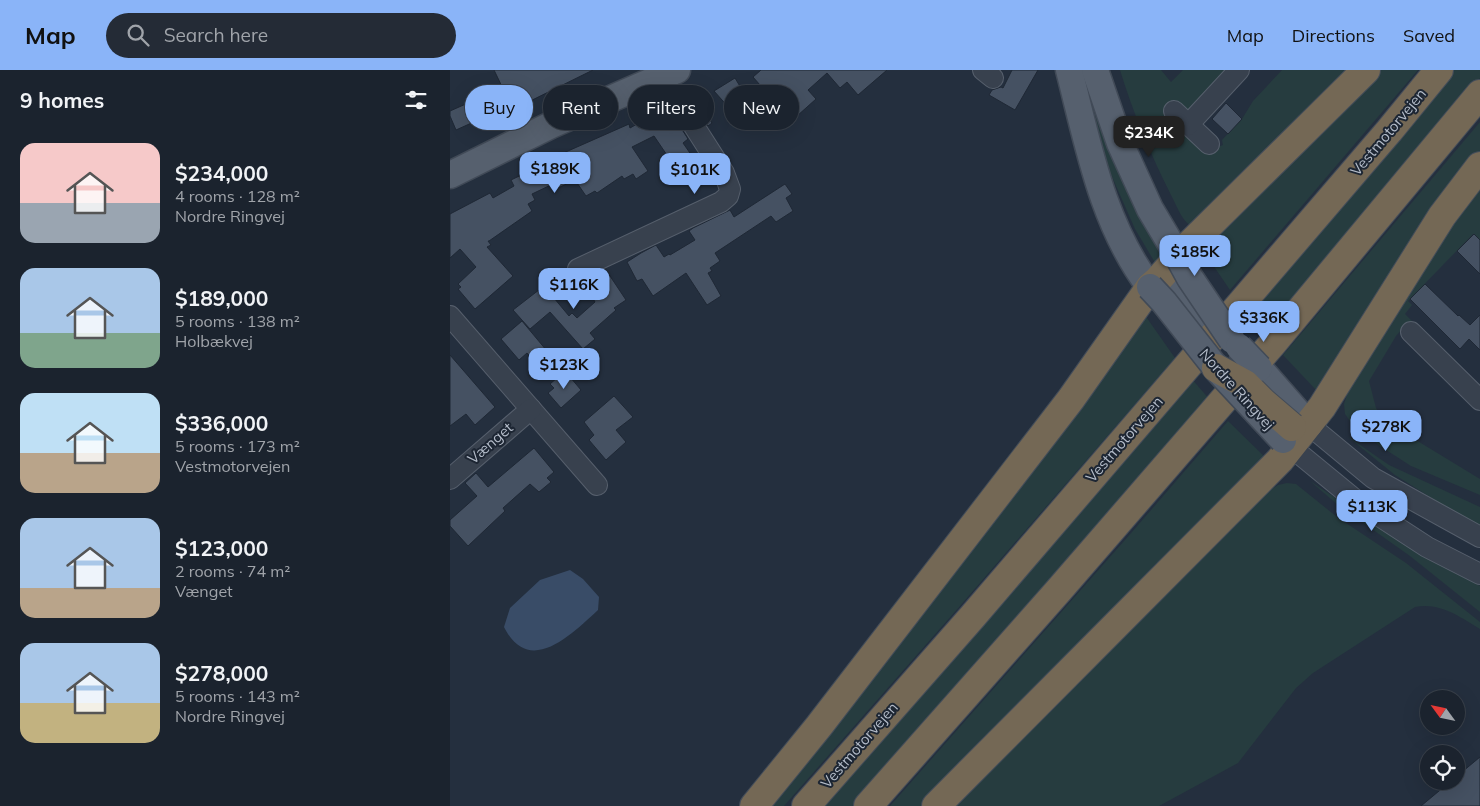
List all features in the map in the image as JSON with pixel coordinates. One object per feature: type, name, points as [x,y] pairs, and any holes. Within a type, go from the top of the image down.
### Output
[{"type":"highway","points":[[754,806],[819,726],[1071,399],[1154,284],[1178,256],[1366,70]]},
{"type":"highway","name":"Vestmotorvejen","points":[[806,806],[992,594],[1439,70]]},
{"type":"highway","points":[[868,806],[1085,561],[1273,343],[1480,94]]},
{"type":"highway","points":[[936,806],[1273,468],[1296,431],[1328,398],[1442,216],[1480,166]]},
{"type":"highway","points":[[1216,368],[1245,384],[1296,431]]},
{"type":"main road","name":"Nordre Ringvej","points":[[1069,70],[1092,163],[1102,194],[1118,231],[1140,273],[1154,284],[1164,302],[1216,368]]},
{"type":"main road","name":"Nordre Ringvej","points":[[1096,70],[1120,143],[1150,209],[1190,278],[1232,340],[1259,368],[1296,431]]},
{"type":"main road","points":[[450,175],[551,125],[670,73]]},
{"type":"main road","points":[[1154,284],[1167,279],[1175,284],[1204,322],[1232,340]]},
{"type":"street","points":[[1209,144],[1181,118],[1239,70]]},
{"type":"street","points":[[578,270],[721,202],[728,196],[730,189],[724,173],[670,73]]},
{"type":"street","points":[[450,316],[597,485]]},
{"type":"street","points":[[1411,332],[1480,400]]},
{"type":"street","points":[[1328,398],[1326,411],[1334,429],[1428,509]]},
{"type":"street","name":"Vænget","points":[[450,478],[531,409]]},
{"type":"street","name":"Nordre Ringvej","points":[[1296,431],[1373,478],[1480,537]]},
{"type":"street","name":"Nordre Ringvej","points":[[1296,431],[1358,502],[1427,547],[1480,574]]},
{"type":"green space","points":[[1086,70],[1166,258],[1157,266],[1135,229],[1109,170],[1083,88]]},
{"type":"green space","points":[[1120,70],[1161,70],[1171,82],[1183,70],[1229,70],[1190,110],[1185,111],[1208,151],[1223,145],[1222,140],[1242,119],[1253,101],[1282,70],[1354,70],[1192,227],[1185,221],[1156,165]]},
{"type":"green space","points":[[1379,70],[1418,70],[1230,290],[1202,249]]},
{"type":"green space","points":[[1450,70],[1480,70],[1480,78],[1266,336],[1248,314]]},
{"type":"green space","points":[[1480,122],[1480,160],[1318,392],[1283,355]]},
{"type":"green space","points":[[1480,185],[1480,240],[1473,234],[1408,301],[1412,305],[1405,314],[1414,323],[1402,329],[1396,336],[1369,381],[1376,408],[1383,420],[1480,479],[1480,495],[1411,466],[1380,446],[1350,421],[1345,414],[1344,404],[1352,380],[1404,298]]},
{"type":"green space","points":[[1142,311],[1175,358],[784,806],[766,806]]},
{"type":"green space","points":[[1191,378],[1210,400],[855,806],[822,806]]},
{"type":"green space","points":[[1228,421],[1270,462],[926,806],[890,806],[1132,532]]},
{"type":"green space","points":[[1347,436],[1389,465],[1480,507],[1480,526],[1457,514],[1395,475]]},
{"type":"green space","points":[[1310,481],[1414,550],[1480,586],[1480,612],[1410,556],[1338,505]]},
{"type":"green space","points":[[1296,484],[1337,517],[1406,563],[1480,622],[1480,629],[1457,615],[1441,609],[1424,606],[1415,607],[1313,673],[1296,688],[1238,763],[1159,806],[953,806],[1266,492],[1278,485]]},
{"type":"water","points":[[570,570],[583,579],[599,597],[598,610],[563,640],[550,647],[538,650],[525,649],[514,642],[504,627],[510,608],[540,580]]},
{"type":"building","points":[[494,70],[593,70],[563,85],[543,85],[543,95],[533,100],[533,85],[501,85]]},
{"type":"building","points":[[761,70],[887,70],[858,95],[847,82],[840,88],[827,73],[808,90],[816,99],[799,114],[799,85],[760,85],[753,77]]},
{"type":"building","points":[[1012,70],[1038,70],[1015,110],[989,95],[992,90],[1003,88]]},
{"type":"building","points":[[735,78],[739,85],[724,85],[724,102],[714,91]]},
{"type":"building","points":[[1226,103],[1242,119],[1228,134],[1212,119]]},
{"type":"building","points":[[465,104],[465,126],[456,130],[450,116],[450,111]]},
{"type":"building","points":[[628,124],[628,130],[682,130],[688,139],[683,143],[692,156],[686,160],[689,164],[668,178],[661,168],[671,161],[654,136],[632,147],[648,171],[636,179],[633,174],[624,179],[622,176],[597,193],[595,191],[586,196],[575,180],[558,188],[555,183],[532,194],[535,200],[528,204],[532,211],[488,241],[491,245],[487,247],[513,276],[475,309],[458,289],[461,287],[458,284],[476,267],[460,249],[450,258],[450,214],[490,193],[493,198],[514,186],[511,180],[544,164],[543,162]]},
{"type":"building","points":[[785,184],[792,194],[786,198],[793,211],[776,222],[771,216],[715,253],[720,261],[710,268],[712,271],[708,273],[721,296],[707,305],[686,273],[653,296],[642,279],[637,281],[627,262],[656,245],[664,257],[670,255],[695,240],[689,231],[693,228],[730,210],[734,217]]},
{"type":"building","points":[[1474,234],[1480,240],[1480,274],[1457,251]]},
{"type":"building","points":[[608,273],[626,300],[614,308],[616,310],[590,333],[595,339],[583,349],[550,312],[530,329],[513,310],[544,286],[569,316],[572,313],[577,318],[595,302],[586,286]]},
{"type":"building","points":[[1425,284],[1470,325],[1480,315],[1480,350],[1469,339],[1460,349],[1410,299]]},
{"type":"building","points":[[522,321],[547,351],[535,362],[527,353],[519,360],[501,339]]},
{"type":"building","points":[[573,349],[581,359],[566,372],[558,362]]},
{"type":"building","points":[[450,355],[495,407],[475,425],[466,414],[450,426]]},
{"type":"building","points":[[565,371],[581,390],[561,408],[548,393],[554,388],[550,384]]},
{"type":"building","points":[[614,396],[633,417],[616,430],[626,442],[606,460],[589,440],[594,435],[584,422]]},
{"type":"building","points":[[534,448],[554,472],[547,478],[551,482],[539,492],[530,484],[503,508],[505,511],[468,546],[450,526],[450,520],[477,496],[465,483],[476,473],[488,487]]},
{"type":"building","points":[[1480,757],[1480,806],[1421,806],[1440,790],[1465,790],[1465,770]]}]
